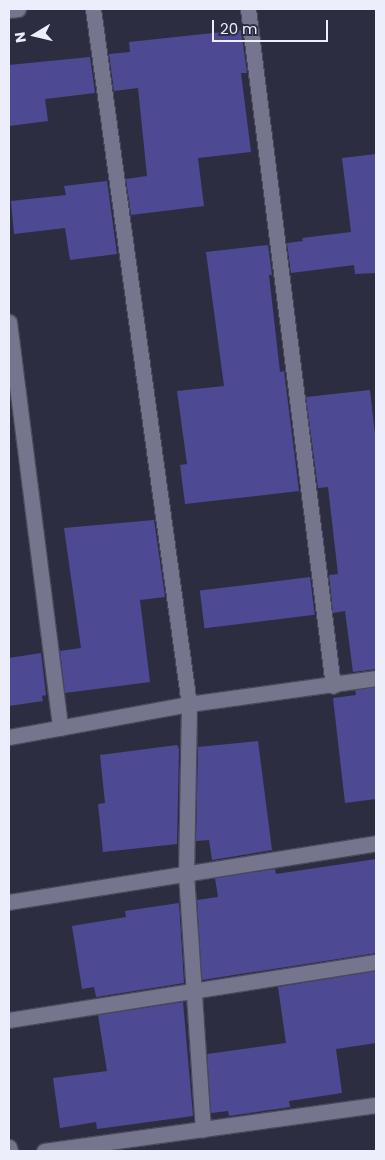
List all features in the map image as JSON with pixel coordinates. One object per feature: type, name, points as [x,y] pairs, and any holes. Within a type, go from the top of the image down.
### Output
[{"type":"street","points":[[9,10],[18,9]]},
{"type":"street","points":[[93,9],[189,704],[186,874],[203,1129]]},
{"type":"street","points":[[248,9],[333,686]]},
{"type":"street","points":[[9,322],[60,728]]},
{"type":"street","points":[[9,737],[189,704],[333,686],[376,678]]},
{"type":"street","points":[[9,902],[376,843]]},
{"type":"street","points":[[9,1020],[376,962]]},
{"type":"street","points":[[44,1151],[376,1105]]},
{"type":"street","points":[[9,1147],[10,1151]]},
{"type":"building","points":[[241,30],[247,73],[241,73],[251,152],[198,158],[204,206],[131,215],[126,179],[147,176],[138,88],[114,91],[109,54],[130,52],[129,42]]},
{"type":"building","points":[[90,57],[95,93],[45,99],[48,121],[9,126],[9,65]]},
{"type":"building","points":[[376,154],[376,273],[355,274],[354,265],[291,273],[287,243],[303,241],[302,238],[351,232],[342,158]]},
{"type":"building","points":[[107,181],[117,254],[70,260],[65,228],[14,234],[11,201],[66,195],[64,186]]},
{"type":"building","points":[[268,245],[272,275],[269,275],[280,372],[284,371],[299,491],[185,504],[180,465],[187,464],[177,391],[224,386],[206,252]]},
{"type":"building","points":[[370,390],[376,443],[376,669],[353,672],[345,611],[333,613],[329,575],[338,574],[328,487],[318,488],[306,397]]},
{"type":"building","points":[[154,520],[165,597],[140,600],[150,682],[65,693],[60,651],[81,648],[64,528]]},
{"type":"building","points":[[310,577],[315,615],[204,628],[200,591]]},
{"type":"building","points":[[41,653],[46,695],[42,696],[43,701],[9,706],[9,658]]},
{"type":"building","points":[[376,687],[376,799],[345,803],[333,698],[356,695],[355,690]]},
{"type":"building","points":[[258,741],[272,850],[212,860],[209,840],[196,841],[198,747]]},
{"type":"building","points":[[177,745],[179,749],[177,844],[103,852],[98,804],[105,803],[100,755]]},
{"type":"building","points":[[376,859],[376,953],[202,980],[197,900],[218,897],[215,878],[275,869],[276,874]]},
{"type":"building","points":[[179,903],[184,983],[96,997],[94,987],[82,989],[72,926],[126,917],[125,911]]},
{"type":"building","points":[[376,971],[376,1043],[336,1049],[342,1093],[289,1101],[290,1107],[229,1116],[228,1111],[211,1113],[207,1054],[286,1043],[278,987]]},
{"type":"building","points":[[183,1002],[193,1116],[97,1129],[96,1122],[60,1128],[53,1078],[107,1071],[98,1015]]}]
